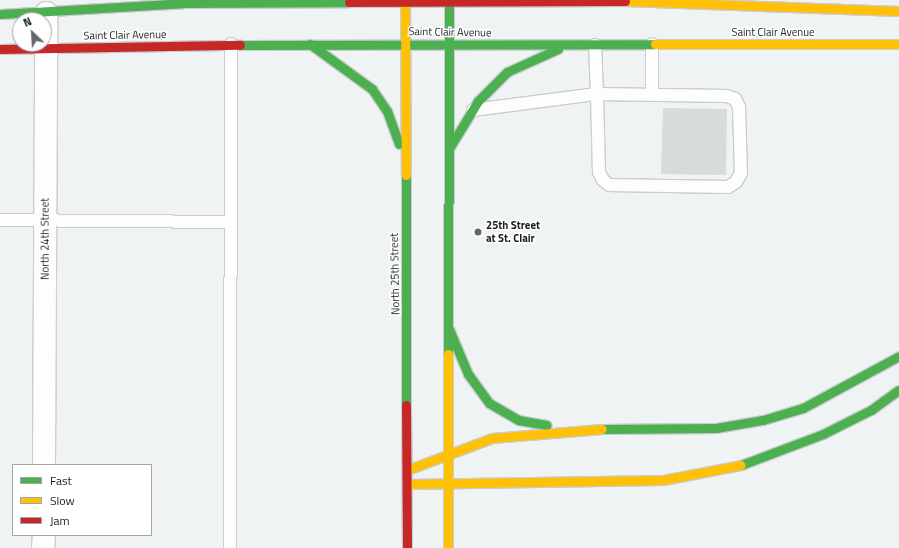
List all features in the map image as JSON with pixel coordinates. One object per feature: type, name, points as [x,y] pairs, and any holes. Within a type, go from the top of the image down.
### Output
[{"type":"main road","points":[[52,13],[183,3],[561,0],[696,1],[899,11]]},
{"type":"main road","points":[[448,548],[450,483],[449,1]]},
{"type":"main road","name":"North 25th Street","points":[[405,2],[407,548]]},
{"type":"main road","points":[[0,14],[12,14]]},
{"type":"main road","name":"Saint Clair Avenue","points":[[52,49],[231,44],[404,43],[450,45],[899,44]]},
{"type":"main road","points":[[310,44],[361,78],[379,97],[405,160]]},
{"type":"main road","points":[[450,147],[473,110],[506,72],[572,44]]},
{"type":"main road","name":"Saint Clair Avenue","points":[[0,49],[12,49]]},
{"type":"main road","points":[[449,329],[468,374],[489,403],[518,420],[572,429]]},
{"type":"main road","points":[[407,470],[450,451],[492,438],[572,429],[672,431],[763,420],[803,408],[899,356]]},
{"type":"main road","points":[[407,484],[663,480],[708,474],[768,458],[823,434],[871,410],[899,390]]},
{"type":"street","name":"North 24th Street","points":[[44,464],[46,52]]},
{"type":"street","points":[[44,536],[44,548]]},
{"type":"lane","points":[[230,548],[231,44]]},
{"type":"lane","points":[[652,44],[652,94]]},
{"type":"lane","points":[[473,110],[597,94],[652,94],[734,99],[739,107],[741,173],[736,182],[728,187],[609,185],[600,172],[597,94],[595,45]]},
{"type":"lane","points":[[0,220],[46,219],[231,222]]},
{"type":"building","points":[[663,108],[727,109],[726,175],[661,174]]},
{"type":"traffic: fast","points":[[448,354],[449,0]]},
{"type":"traffic: fast","points":[[0,14],[183,3],[349,2]]},
{"type":"traffic: fast","points":[[310,44],[372,89],[387,111],[399,144]]},
{"type":"traffic: fast","points":[[240,45],[655,44]]},
{"type":"traffic: fast","points":[[450,147],[478,101],[507,72],[558,49]]},
{"type":"traffic: fast","points":[[406,175],[406,405]]},
{"type":"traffic: fast","points":[[449,329],[468,374],[489,403],[518,420],[547,425]]},
{"type":"traffic: fast","points":[[602,429],[716,428],[763,420],[803,408],[899,356]]},
{"type":"traffic: fast","points":[[741,465],[823,434],[871,410],[899,390]]},
{"type":"traffic: slow","points":[[405,0],[406,175]]},
{"type":"traffic: slow","points":[[625,1],[899,11]]},
{"type":"traffic: slow","points":[[655,44],[899,44]]},
{"type":"traffic: slow","points":[[448,354],[448,548]]},
{"type":"traffic: slow","points":[[407,470],[492,438],[602,429]]},
{"type":"traffic: slow","points":[[407,484],[663,480],[741,465]]},
{"type":"traffic: jam","points":[[349,2],[625,1]]},
{"type":"traffic: jam","points":[[0,49],[240,45]]},
{"type":"traffic: jam","points":[[406,405],[407,548]]},
{"type":"place","name":"25th Street at St. Clair","points":[[478,232]]}]
